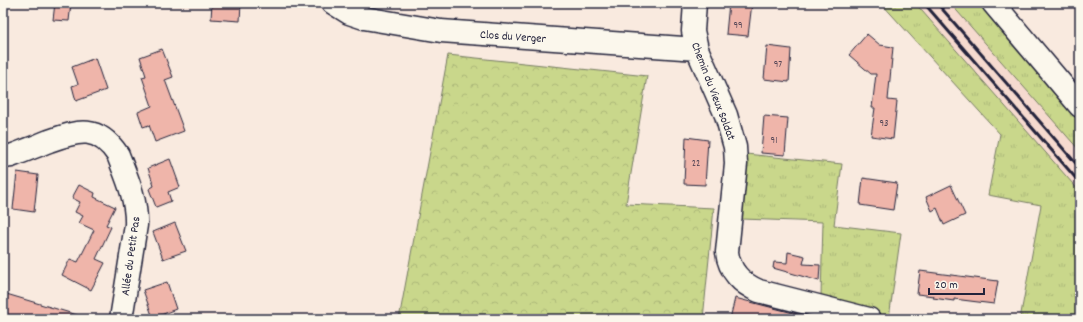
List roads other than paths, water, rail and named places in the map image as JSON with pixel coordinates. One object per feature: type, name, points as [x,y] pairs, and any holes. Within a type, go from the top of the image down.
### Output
[{"type":"street","name":"Clos du Verger","points":[[333,3],[357,17],[441,30],[697,49]]},
{"type":"street","name":"Chemin du Vieux Soldat","points":[[695,3],[693,31],[697,49],[726,115],[735,147],[736,164],[727,252],[728,259],[734,272],[746,284],[759,291],[869,319]]},
{"type":"street","points":[[993,3],[1080,106]]},
{"type":"street","name":"Allée du Petit Pas","points":[[3,157],[11,156],[68,135],[82,132],[90,133],[104,140],[118,155],[132,191],[137,216],[120,319]]},
{"type":"railway","points":[[924,3],[1080,183]]},
{"type":"railway","points":[[937,3],[1080,168]]}]
